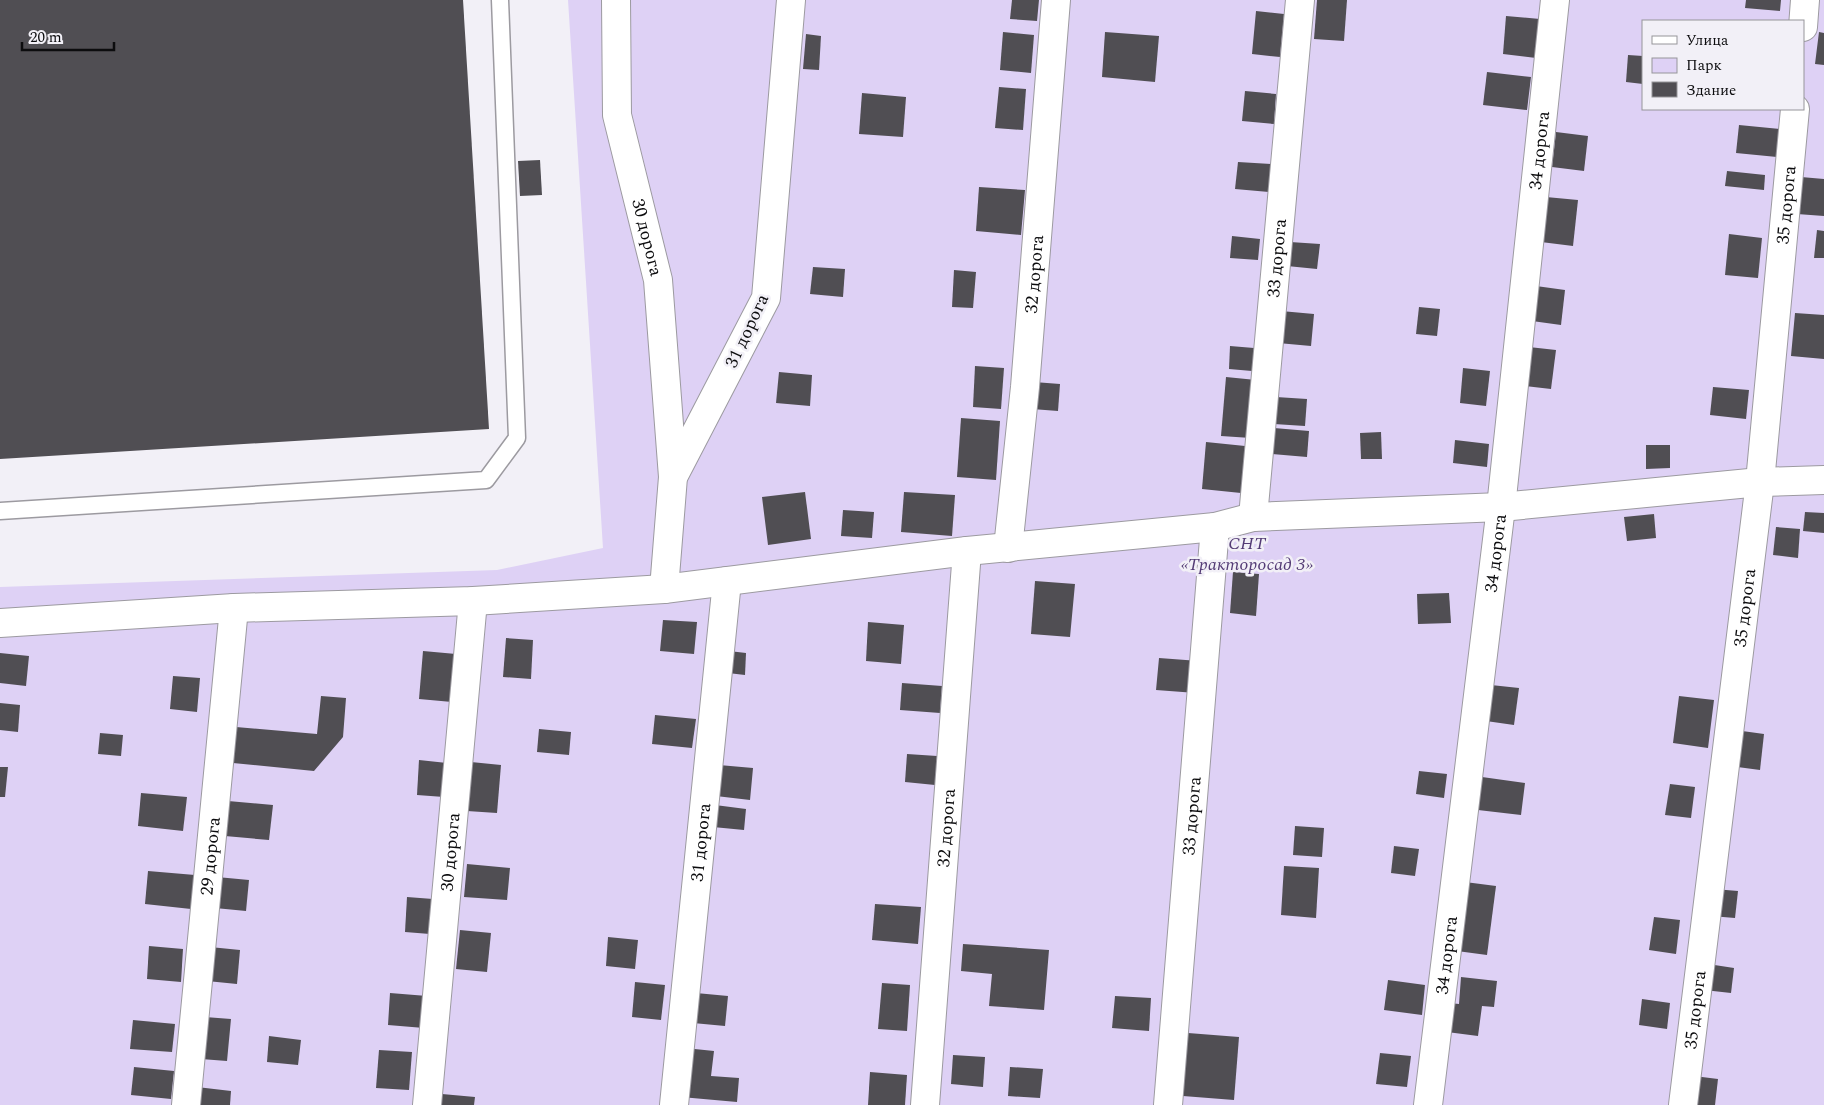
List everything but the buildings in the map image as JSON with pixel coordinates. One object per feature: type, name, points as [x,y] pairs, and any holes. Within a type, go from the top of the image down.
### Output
[{"type":"street","name":"30 дорога","points":[[616,0],[617,115],[658,280],[672,477]]},
{"type":"street","name":"31 дорога","points":[[664,589],[672,477],[766,298],[791,0]]},
{"type":"street","name":"32 дорога","points":[[1008,548],[1026,377],[1056,0]]},
{"type":"street","name":"33 дорога","points":[[1253,517],[1300,0]]},
{"type":"street","name":"34 дорога","points":[[1428,1105],[1500,507],[1555,0]]},
{"type":"street","points":[[1804,20],[1805,0]]},
{"type":"street","name":"35 дорога","points":[[1683,1105],[1760,482],[1795,110]]},
{"type":"street","points":[[0,624],[234,608],[473,601],[664,589],[967,551],[1215,527],[1253,517],[1500,507],[1760,482],[1824,480]]},
{"type":"street","name":"33 дорога","points":[[1168,1105],[1215,527]]},
{"type":"street","name":"32 дорога","points":[[926,1105],[967,551]]},
{"type":"street","name":"31 дорога","points":[[674,1105],[727,581]]},
{"type":"street","name":"30 дорога","points":[[427,1105],[473,601]]},
{"type":"street","name":"29 дорога","points":[[186,1105],[234,608]]},
{"type":"lane","points":[[0,511],[486,480],[517,438],[500,0]]},
{"type":"green space","name":"СНТ «Тракторосад 3»","points":[[568,0],[1824,0],[1824,1105],[0,1105],[0,587],[497,570],[603,548]]}]
